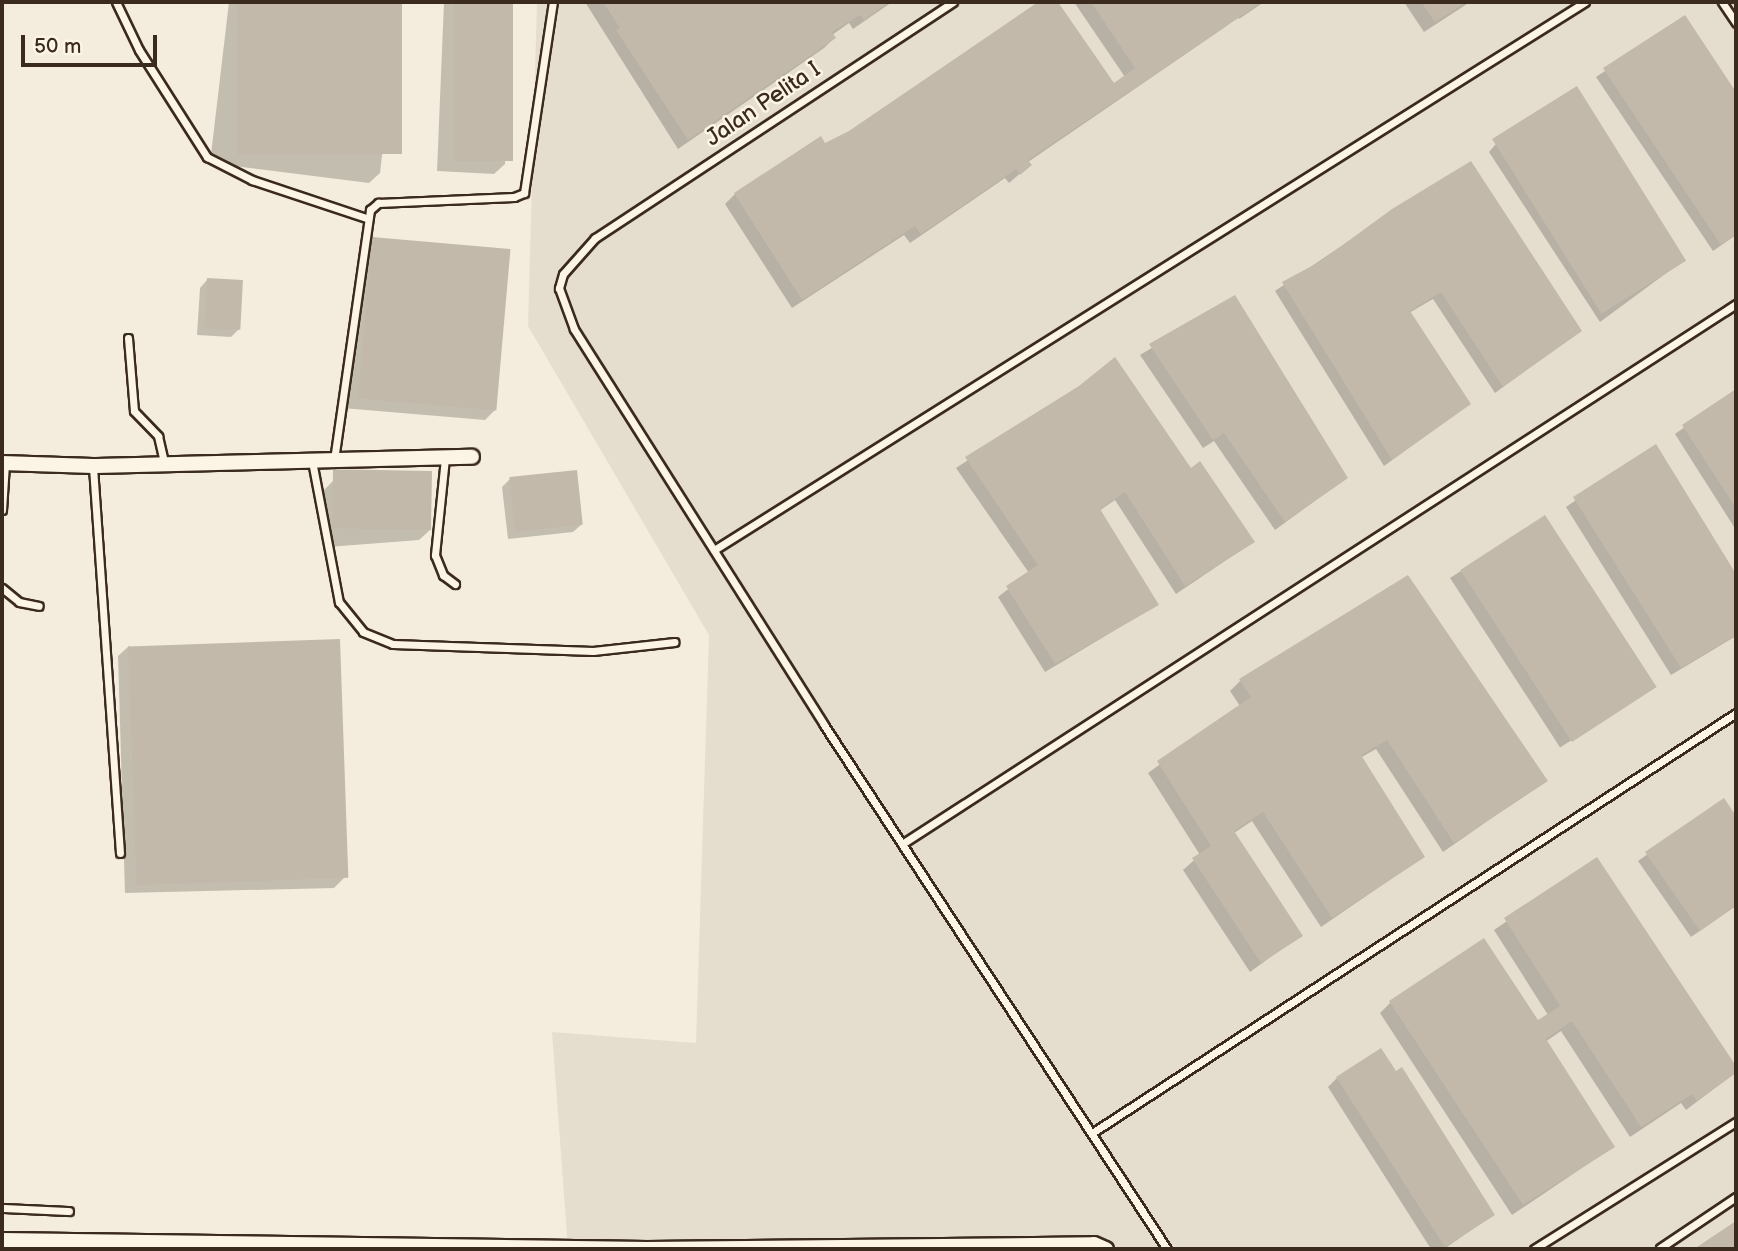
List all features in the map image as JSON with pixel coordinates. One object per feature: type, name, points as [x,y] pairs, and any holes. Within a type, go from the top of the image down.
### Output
[{"type":"street","points":[[3,463],[93,466],[472,457]]},
{"type":"street","points":[[2,1240],[146,1247],[647,1249],[1094,1244],[1106,1249]]},
{"type":"lane","points":[[117,2],[139,50],[207,157],[252,180],[366,218]]},
{"type":"lane","points":[[334,460],[366,218],[377,203],[514,197],[524,193],[553,2]]},
{"type":"lane","name":"Jalan Pelita I","points":[[953,2],[595,239],[563,274],[562,304],[714,550],[902,845],[1167,1249]]},
{"type":"lane","points":[[714,550],[1585,2]]},
{"type":"lane","points":[[1723,2],[1736,23]]},
{"type":"lane","points":[[902,845],[1736,304]]},
{"type":"lane","points":[[128,338],[134,411],[158,436],[164,463]]},
{"type":"lane","points":[[445,458],[435,555],[443,575],[455,584]]},
{"type":"lane","points":[[312,461],[339,602],[363,632],[393,644],[593,651],[675,642]]},
{"type":"lane","points":[[2,510],[3,463]]},
{"type":"lane","points":[[93,466],[120,853]]},
{"type":"lane","points":[[2,587],[19,602],[39,606]]},
{"type":"lane","points":[[1092,1133],[1736,713]]},
{"type":"lane","points":[[1534,1249],[1736,1122]]},
{"type":"lane","points":[[1660,1248],[1736,1197]]},
{"type":"lane","points":[[2,1208],[69,1211]]},
{"type":"shaded area","points":[[537,2],[1736,2],[1736,1249],[568,1249],[552,1032],[696,1043],[709,635],[528,326]]},
{"type":"building","points":[[237,2],[402,2],[402,154],[237,154]]},
{"type":"building","points":[[454,2],[513,2],[513,161],[454,161]]},
{"type":"building","points":[[603,2],[890,2],[864,20],[860,15],[832,32],[836,38],[688,140],[616,30],[620,28]]},
{"type":"building","points":[[1038,2],[1058,2],[1114,83],[1135,68],[1091,2],[1262,2],[1028,160],[1032,165],[1020,175],[1016,169],[921,234],[915,226],[802,300],[734,193],[821,136],[825,143],[849,131]]},
{"type":"building","points":[[1421,2],[1467,2],[1435,22]]},
{"type":"building","points":[[1685,15],[1736,92],[1736,235],[1721,245],[1603,68]]},
{"type":"building","points":[[1577,86],[1686,261],[1601,314],[1492,139]]},
{"type":"building","points":[[1471,161],[1582,331],[1503,387],[1441,292],[1410,311],[1471,404],[1392,460],[1282,282],[1321,261],[1392,209]]},
{"type":"building","points":[[372,237],[510,249],[496,410],[358,398]]},
{"type":"building","points":[[207,278],[243,280],[240,330],[204,328]]},
{"type":"building","points":[[1235,295],[1348,478],[1285,522],[1224,433],[1213,440],[1149,344]]},
{"type":"building","points":[[1115,357],[1191,468],[1200,461],[1255,542],[1185,586],[1125,492],[1100,509],[1159,605],[1055,664],[1006,586],[1038,565],[965,457],[1079,386]]},
{"type":"building","points":[[1736,389],[1736,508],[1682,425]]},
{"type":"building","points":[[1656,444],[1736,574],[1736,635],[1681,668],[1573,497]]},
{"type":"building","points":[[333,469],[432,471],[431,530],[332,528]]},
{"type":"building","points":[[577,470],[583,525],[515,532],[509,477]]},
{"type":"building","points":[[1545,515],[1657,687],[1572,742],[1460,570]]},
{"type":"building","points":[[1408,575],[1548,781],[1454,843],[1387,740],[1361,755],[1425,857],[1332,918],[1263,812],[1234,831],[1303,936],[1261,963],[1192,858],[1211,846],[1157,761],[1251,697],[1239,679]]},
{"type":"building","points":[[340,639],[348,878],[136,885],[128,646]]},
{"type":"building","points":[[1724,798],[1736,816],[1736,905],[1700,931],[1645,852]]},
{"type":"building","points":[[1597,857],[1736,1066],[1736,1073],[1697,1101],[1692,1094],[1641,1127],[1572,1021],[1546,1039],[1615,1147],[1523,1205],[1389,1001],[1484,938],[1538,1020],[1560,1006],[1504,918]]},
{"type":"building","points":[[1381,1048],[1396,1071],[1402,1067],[1495,1215],[1445,1247],[1336,1077]]},
{"type":"building","points":[[1736,1221],[1736,1249],[1694,1249]]}]
